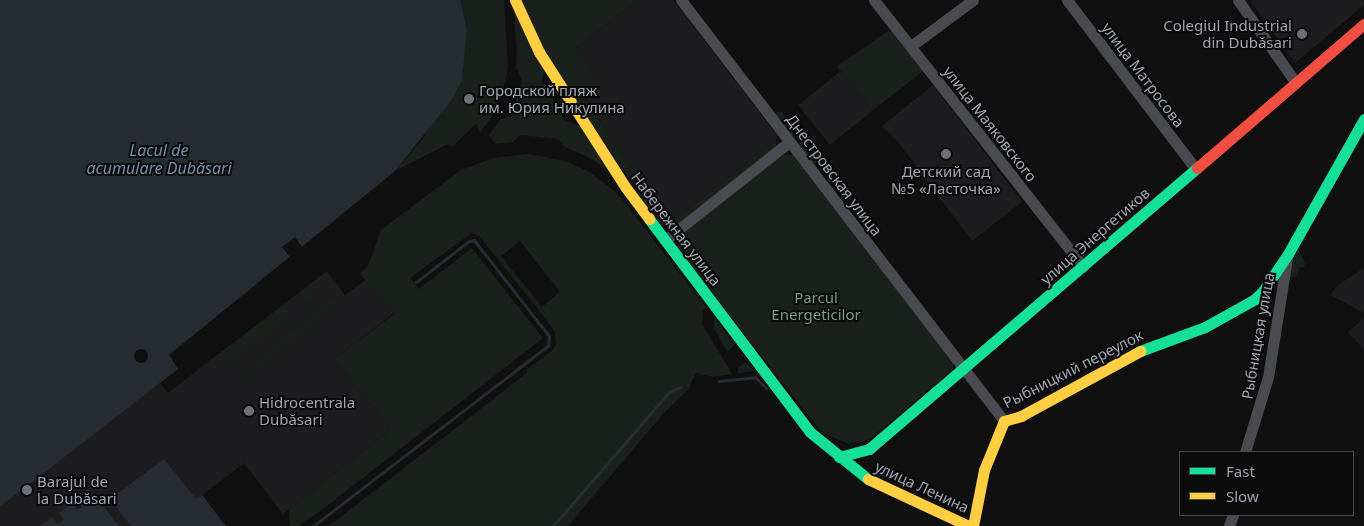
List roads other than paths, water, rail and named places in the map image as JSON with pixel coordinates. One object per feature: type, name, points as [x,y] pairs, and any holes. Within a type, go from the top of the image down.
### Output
[{"type":"street","name":"Набережная улица","points":[[515,0],[539,52],[626,188],[787,404],[810,432],[839,456]]},
{"type":"street","name":"Днестровская улица","points":[[681,0],[1004,421]]},
{"type":"street","name":"улица Маяковского","points":[[874,0],[1083,267]]},
{"type":"street","points":[[911,46],[973,0]]},
{"type":"street","name":"улица Матросова","points":[[1067,0],[1195,168]]},
{"type":"street","points":[[1238,0],[1296,83]]},
{"type":"street","name":"улица Энергетиков","points":[[839,456],[868,449],[1083,267],[1195,168],[1364,24]]},
{"type":"street","name":"Рыбницкий переулок","points":[[974,526],[984,470],[1004,421],[1021,416],[1134,352],[1205,327],[1247,304],[1264,291],[1288,254],[1364,119]]},
{"type":"street","points":[[664,240],[790,142]]},
{"type":"street","name":"Рыбницкая улица","points":[[1245,451],[1268,377],[1288,254]]},
{"type":"street","name":"улица Ленина","points":[[839,456],[862,475],[883,488],[969,526]]},
{"type":"water","name":"Lacul de acumulare Dubăsari","points":[[0,0],[460,0],[467,29],[462,80],[451,101],[395,171],[169,355],[178,369],[0,507]]},
{"type":"water","points":[[164,459],[196,499],[202,495],[226,526],[131,526],[110,499]]},
{"type":"water","points":[[90,489],[119,526],[41,526],[52,517],[58,524],[63,520],[59,513],[72,503],[77,509],[81,507],[77,498]]},
{"type":"waterway","points":[[313,526],[548,346],[549,336],[474,240],[469,241],[416,282]]},
{"type":"waterway","points":[[719,381],[755,377],[766,388]]},
{"type":"waterway","points":[[553,526],[669,392],[681,387]]},
{"type":"place","name":"Colegiul Industrial din Dubăsari","points":[[1302,34]]},
{"type":"place","name":"Городской пляж им. Юрия Никулина","points":[[469,99]]},
{"type":"place","name":"Детский сад №5 «Ласточка»","points":[[946,154]]},
{"type":"place","name":"Hidrocentrala Dubăsari","points":[[249,411]]},
{"type":"place","name":"Barajul de la Dubăsari","points":[[27,490]]},
{"type":"park label","name":"Parcul Energeticilor","points":[[816,306]]}]
